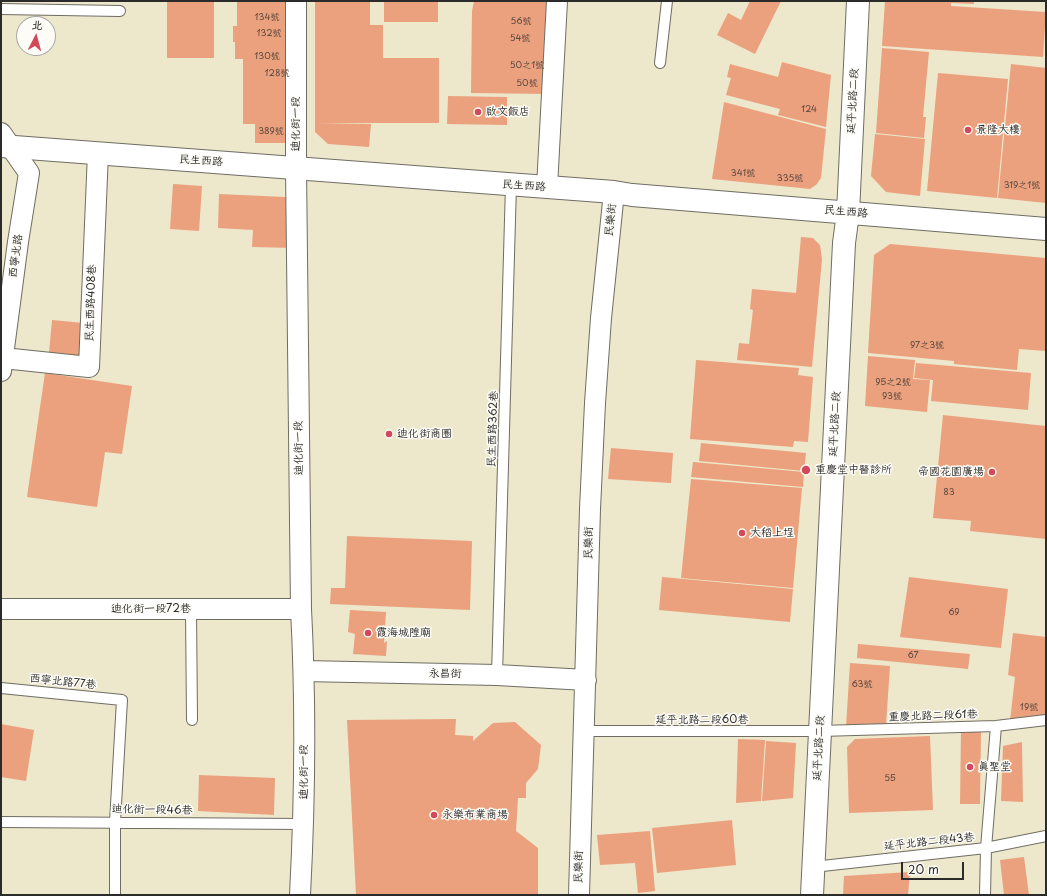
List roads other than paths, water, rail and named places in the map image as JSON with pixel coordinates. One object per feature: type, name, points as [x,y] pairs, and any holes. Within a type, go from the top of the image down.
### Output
[{"type":"street","name":"迪化街一段","points":[[296,1],[296,168],[301,609],[304,671],[304,824],[300,895]]},
{"type":"street","points":[[547,187],[557,1]]},
{"type":"street","name":"延平北路二段","points":[[812,895],[844,243],[848,213],[858,1]]},
{"type":"street","name":"民生西路","points":[[4,142],[98,153],[614,192],[632,195],[1046,229]]},
{"type":"street","name":"西寧北路","points":[[2,365],[18,242],[29,173],[4,142]]},
{"type":"street","name":"民生西路408巷","points":[[2,365],[89,367],[98,153]]},
{"type":"street","name":"民樂街","points":[[579,895],[590,509],[595,403],[601,318],[614,192]]},
{"type":"street","name":"迪化街一段72巷","points":[[1,609],[301,609]]},
{"type":"street","name":"永昌街","points":[[304,671],[498,675],[586,680]]},
{"type":"lane","points":[[660,63],[667,1]]},
{"type":"lane","points":[[1,9],[120,11]]},
{"type":"lane","name":"民生西路362巷","points":[[498,675],[511,184]]},
{"type":"lane","points":[[191,609],[192,720]]},
{"type":"lane","name":"西寧北路77巷","points":[[1,688],[122,700],[115,822]]},
{"type":"lane","name":"重慶北路二段61巷","points":[[820,731],[996,726],[1046,720]]},
{"type":"lane","points":[[985,895],[986,848],[996,726]]},
{"type":"lane","name":"延平北路二段60巷","points":[[584,731],[820,731]]},
{"type":"lane","name":"迪化街一段46巷","points":[[1,822],[304,824]]},
{"type":"lane","points":[[115,822],[115,895]]},
{"type":"lane","name":"延平北路二段43巷","points":[[813,867],[986,848],[1046,836]]},
{"type":"place","name":"啟文飯店","points":[[478,112]]},
{"type":"place","name":"景隆大樓","points":[[968,130]]},
{"type":"place","name":"迪化街商圈","points":[[389,434]]},
{"type":"place","name":"重慶堂中醫診所","points":[[806,470]]},
{"type":"place","name":"帝國花園廣場","points":[[992,472]]},
{"type":"place","name":"大稻上埕","points":[[742,533]]},
{"type":"place","name":"霞海城隍廟","points":[[368,633]]},
{"type":"place","name":"真聖堂","points":[[970,767]]},
{"type":"place","name":"永樂布業商場","points":[[434,815]]}]
